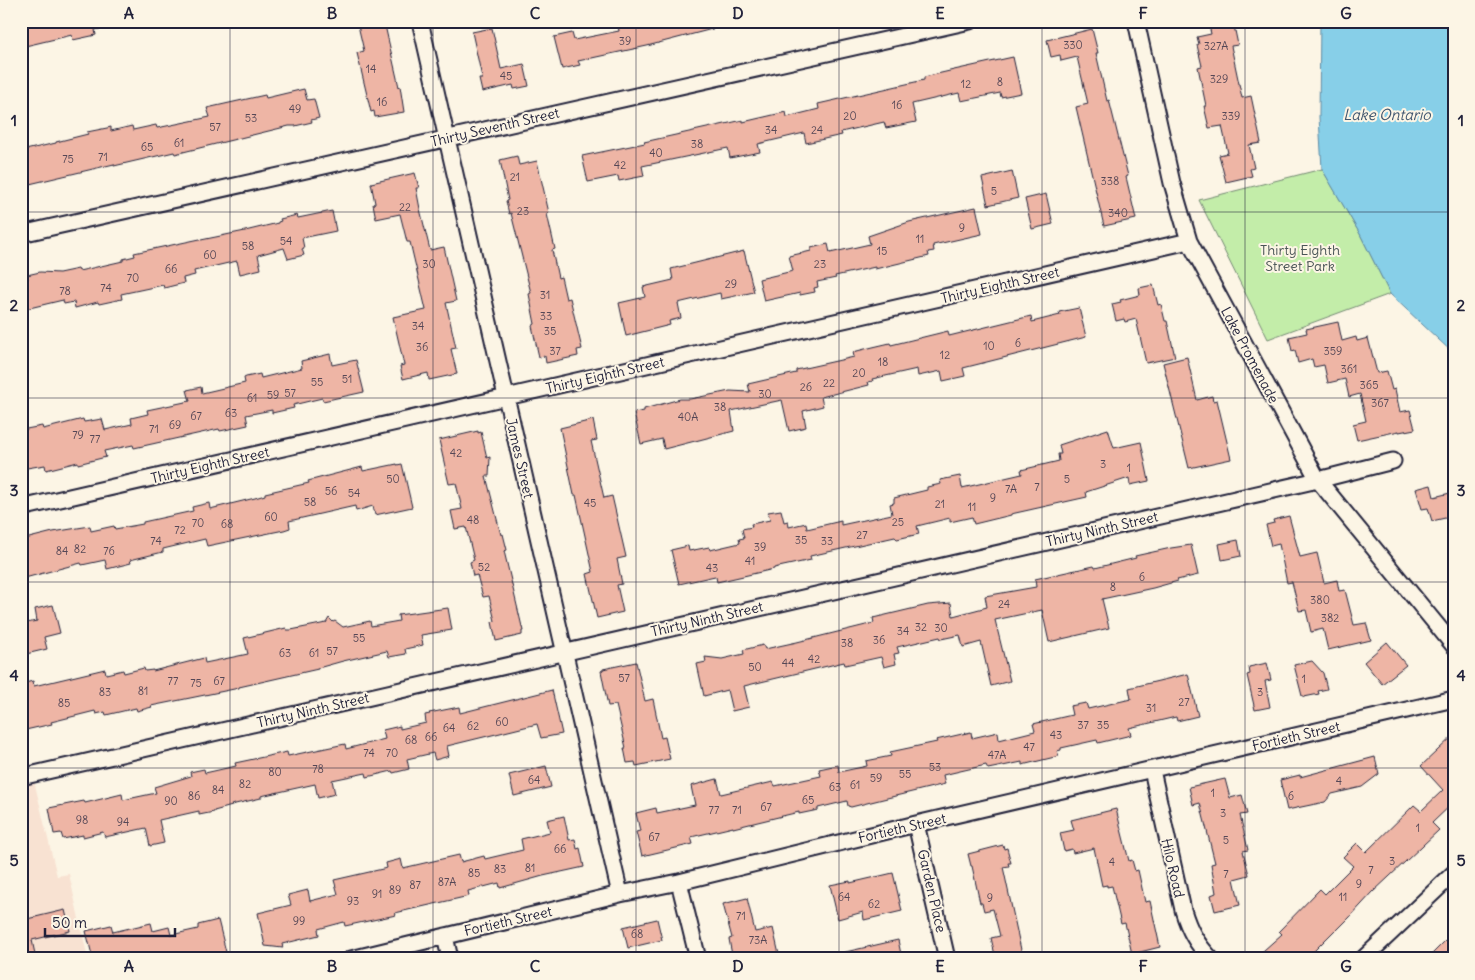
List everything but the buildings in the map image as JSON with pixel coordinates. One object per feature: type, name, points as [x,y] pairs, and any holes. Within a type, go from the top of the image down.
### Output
[{"type":"street","name":"James Street","points":[[420,21],[620,894]]},
{"type":"street","name":"Thirty Seventh Street","points":[[21,234],[970,21]]},
{"type":"street","name":"Lake Promenade","points":[[1136,21],[1172,183],[1189,241],[1318,480],[1454,646]]},
{"type":"street","name":"Thirty Eighth Street","points":[[21,508],[1189,241]]},
{"type":"street","name":"Thirty Ninth Street","points":[[21,777],[1318,480],[1393,461]]},
{"type":"street","name":"Fortieth Street","points":[[351,959],[916,824],[1454,699]]},
{"type":"street","name":"Hilo Road","points":[[1152,770],[1183,910],[1195,940],[1211,959]]},
{"type":"street","name":"Garden Place","points":[[916,824],[947,959]]},
{"type":"street","points":[[1362,959],[1454,873]]},
{"type":"street","points":[[679,882],[698,959]]},
{"type":"street","points":[[446,936],[450,959]]},
{"type":"shaded area","points":[[21,727],[57,876],[69,874],[88,959],[21,959]]},
{"type":"green space","name":"Thirty Eighth Street Park","points":[[1322,169],[1360,234],[1390,294],[1268,339],[1199,200]]},
{"type":"water","name":"Lake Ontario","points":[[1320,21],[1454,21],[1454,354],[1390,294],[1360,234],[1322,169],[1319,117]]}]
